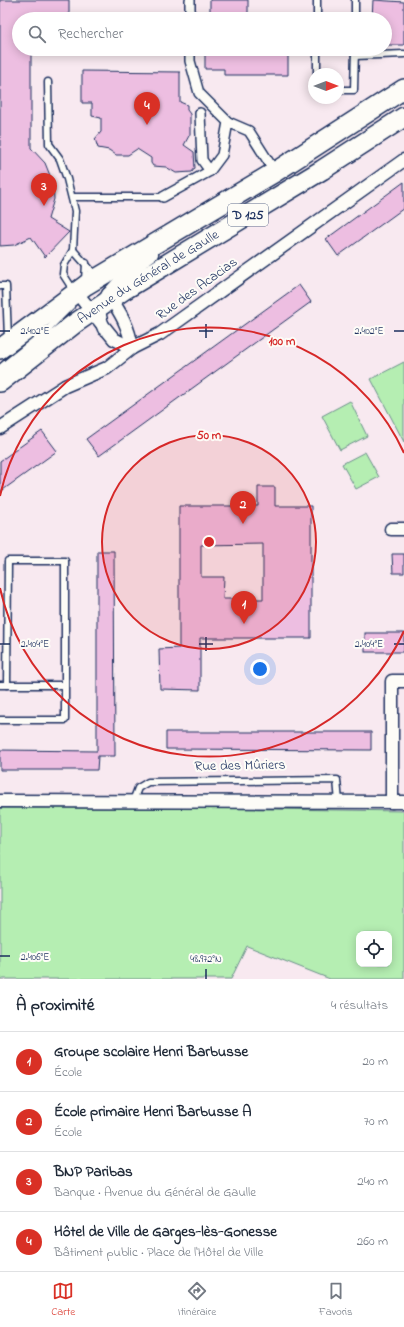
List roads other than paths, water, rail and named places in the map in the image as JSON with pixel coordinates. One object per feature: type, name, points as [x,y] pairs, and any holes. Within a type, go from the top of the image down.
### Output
[{"type":"main road","name":"Avenue du Général de Gaulle","points":[[4,346],[84,288],[275,172],[404,89]]},
{"type":"main road","name":"Avenue du Général de Gaulle","points":[[0,382],[103,303],[322,170],[404,117]]},
{"type":"street","points":[[190,0],[190,12]]},
{"type":"street","points":[[190,56],[199,93],[228,122],[249,131],[275,172]]},
{"type":"street","points":[[200,113],[202,160],[210,171]]},
{"type":"street","points":[[163,197],[210,171],[222,155],[228,122]]},
{"type":"street","name":"Rue des Acacias","points":[[0,428],[65,386],[107,368],[132,348],[160,334],[404,160]]},
{"type":"street","points":[[132,348],[114,339],[104,329],[103,303],[147,257],[186,232],[207,212]]},
{"type":"street","points":[[84,288],[103,303]]},
{"type":"street","points":[[84,288],[124,317],[132,348]]},
{"type":"street","points":[[391,529],[404,529]]},
{"type":"street","points":[[392,802],[392,681],[404,681]]},
{"type":"street","points":[[0,801],[404,802]]},
{"type":"lane","points":[[317,0],[317,12]]},
{"type":"lane","points":[[355,0],[355,12]]},
{"type":"lane","points":[[392,54],[404,54]]},
{"type":"lane","points":[[317,56],[317,68]]},
{"type":"lane","points":[[344,90],[354,90],[355,56]]},
{"type":"lane","points":[[48,82],[49,144],[60,159],[75,211],[73,250],[64,265],[63,274],[84,288]]},
{"type":"lane","points":[[72,197],[163,197]]},
{"type":"lane","points":[[0,368],[54,325],[84,288],[86,263],[73,250]]},
{"type":"lane","points":[[84,288],[86,263]]},
{"type":"lane","points":[[0,286],[6,286],[4,346]]},
{"type":"lane","points":[[0,720],[65,720],[65,561],[8,561],[7,685]]},
{"type":"lane","points":[[0,685],[65,685]]},
{"type":"lane","name":"Rue des Mûriers","points":[[133,801],[138,788],[148,782],[337,780],[339,802]]},
{"type":"place","name":"Hôtel de Ville de Garges-lès-Gonesse","points":[[147,125]]},
{"type":"place","name":"BNP Paribas","points":[[44,206]]},
{"type":"place","name":"École primaire Henri Barbusse A","points":[[243,524]]},
{"type":"place","name":"Groupe scolaire Henri Barbusse","points":[[244,624]]}]
